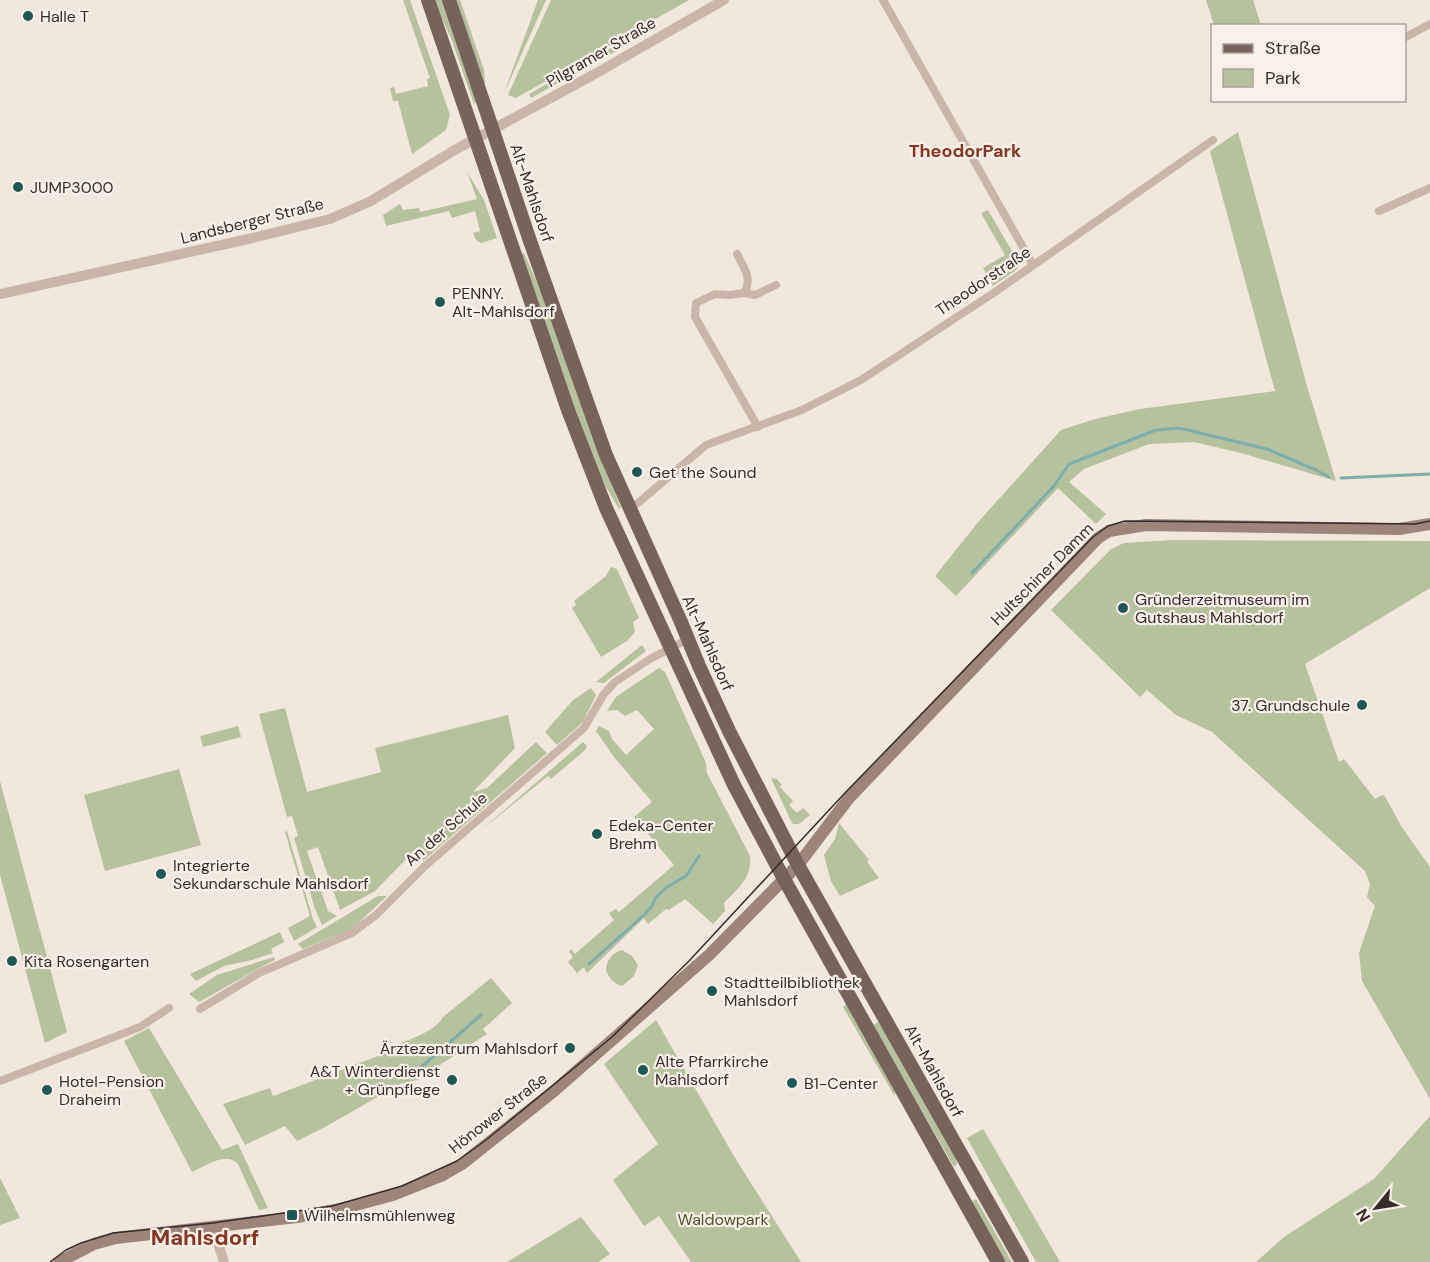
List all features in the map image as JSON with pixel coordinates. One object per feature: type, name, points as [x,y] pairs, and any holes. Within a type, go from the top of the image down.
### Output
[{"type":"main road","points":[[428,0],[568,410],[606,508],[722,761],[784,879],[998,1262]]},
{"type":"main road","name":"Alt-Mahlsdorf","points":[[449,0],[606,454],[628,508],[729,731],[798,865],[1022,1262]]},
{"type":"main road","name":"Hultschiner Damm","points":[[784,879],[798,865],[849,798],[1098,538],[1109,531],[1146,525],[1399,529],[1430,524]]},
{"type":"main road","name":"Hönower Straße","points":[[59,1262],[75,1252],[109,1239],[305,1216],[357,1205],[405,1191],[441,1176],[462,1164],[554,1091],[708,955],[784,879]]},
{"type":"street","name":"Pilgramer Straße","points":[[493,130],[724,0]]},
{"type":"street","points":[[883,0],[1033,265]]},
{"type":"street","points":[[1406,37],[1430,24]]},
{"type":"street","name":"Landsberger Straße","points":[[0,294],[330,219],[370,201],[493,130]]},
{"type":"street","name":"Theodorstraße","points":[[628,508],[638,503],[706,445],[802,410],[861,380],[1033,265],[1213,140]]},
{"type":"street","points":[[1379,211],[1430,188]]},
{"type":"street","points":[[737,254],[747,274],[749,285],[744,293]]},
{"type":"street","points":[[758,427],[695,317],[696,303],[715,294],[755,295],[776,285]]},
{"type":"street","name":"An der Schule","points":[[200,1009],[260,973],[352,933],[376,915],[413,877],[584,728],[604,694],[615,682],[650,659],[688,639]]},
{"type":"street","points":[[0,1081],[140,1027],[169,1008]]},
{"type":"street","points":[[213,1228],[224,1262]]},
{"type":"green space","points":[[403,0],[410,0],[450,115],[446,130],[412,154],[398,101],[393,101],[390,88],[394,87],[396,94],[428,86],[427,79],[430,78]]},
{"type":"green space","points":[[433,0],[443,0],[478,101],[474,104],[451,38]]},
{"type":"green space","points":[[455,0],[460,0],[484,70],[485,83],[483,84]]},
{"type":"green space","points":[[538,0],[546,0],[504,93]]},
{"type":"green space","points":[[551,0],[689,0],[516,98],[508,95]]},
{"type":"green space","points":[[1206,0],[1253,0],[1261,24],[1214,24]]},
{"type":"green space","points":[[627,39],[627,45],[531,98],[529,94]]},
{"type":"green space","points":[[1238,132],[1307,386],[1336,481],[1241,453],[1194,442],[1149,444],[1084,469],[1069,482],[1106,514],[1096,524],[1058,488],[956,596],[935,576],[979,521],[1061,430],[1095,419],[1140,409],[1275,391],[1210,151]]},
{"type":"green space","points":[[467,172],[484,200],[497,238],[481,243],[476,240],[473,233],[480,231],[475,211],[452,218],[449,211],[386,226],[383,215],[400,204],[403,210],[419,208],[420,212],[477,199]]},
{"type":"green space","points":[[988,210],[1020,265],[993,286],[983,268],[1005,255],[981,213]]},
{"type":"green space","points":[[524,253],[548,307],[621,508],[619,509],[602,480],[583,434],[521,254]]},
{"type":"green space","points":[[1172,540],[1430,541],[1430,588],[1305,664],[1339,762],[1344,759],[1375,799],[1382,795],[1385,796],[1401,826],[1430,867],[1430,1099],[1362,981],[1359,953],[1375,906],[1367,897],[1370,884],[1365,871],[1212,732],[1176,715],[1147,690],[1140,697],[1051,610],[1111,549],[1124,543]]},
{"type":"green space","points":[[611,567],[617,569],[639,618],[633,622],[635,632],[627,641],[601,657],[572,608],[576,605],[574,601],[606,576]]},
{"type":"green space","points":[[642,645],[646,651],[604,683],[596,682]]},
{"type":"green space","points":[[659,668],[665,672],[706,763],[707,773],[750,856],[749,871],[739,888],[724,903],[725,911],[713,924],[685,899],[669,910],[666,909],[648,924],[644,918],[587,973],[584,967],[577,973],[568,962],[573,957],[569,952],[571,949],[575,954],[614,920],[609,913],[616,909],[619,912],[674,865],[634,817],[652,802],[614,757],[596,731],[599,726],[609,731],[612,739],[626,755],[654,729],[637,710],[625,716],[617,710],[607,711],[616,697]]},
{"type":"green space","points":[[591,688],[596,695],[583,722],[557,745],[545,732],[573,700]]},
{"type":"green space","points":[[285,708],[307,792],[381,772],[375,748],[508,715],[515,748],[473,792],[487,788],[536,742],[547,753],[423,861],[414,851],[375,891],[340,910],[318,847],[307,851],[328,911],[337,916],[322,925],[294,838],[298,836],[292,816],[287,817],[259,714]]},
{"type":"green space","points":[[238,726],[241,737],[203,747],[200,736]]},
{"type":"green space","points":[[583,742],[587,746],[585,750],[551,779],[548,776],[481,830]]},
{"type":"green space","points":[[179,769],[201,845],[105,871],[84,795]]},
{"type":"green space","points":[[771,778],[777,779],[782,785],[780,787],[793,801],[789,805],[797,813],[803,808],[810,815],[799,824],[793,824]]},
{"type":"green space","points":[[0,781],[67,1032],[45,1043],[0,875]]},
{"type":"green space","points":[[839,823],[869,860],[867,862],[879,878],[840,896],[831,881],[824,855],[835,839]]},
{"type":"green space","points":[[287,831],[317,927],[294,941],[288,928],[310,916],[285,832]]},
{"type":"green space","points":[[378,896],[387,896],[352,929],[303,949],[298,944]]},
{"type":"green space","points":[[280,932],[284,942],[271,949],[273,953],[224,966],[196,981],[190,974]]},
{"type":"green space","points":[[622,950],[632,956],[638,965],[634,976],[622,986],[612,980],[606,970],[611,957]]},
{"type":"green space","points":[[274,957],[275,960],[199,1002],[189,994],[217,975]]},
{"type":"green space","points":[[491,978],[512,1003],[483,1029],[487,1034],[417,1080],[400,1084],[297,1141],[285,1126],[245,1145],[223,1104],[270,1088],[273,1096],[386,1053],[388,1047],[419,1036],[433,1027]]},
{"type":"green space","points":[[847,1004],[891,1083],[894,1095],[843,1007]]},
{"type":"green space","name":"Waldowpark","points":[[656,1020],[735,1158],[801,1262],[691,1262],[659,1216],[644,1226],[613,1180],[658,1144],[604,1064]]},
{"type":"green space","points":[[878,1022],[955,1155],[957,1164],[954,1167],[873,1025]]},
{"type":"green space","points":[[149,1028],[222,1150],[238,1144],[268,1208],[259,1210],[238,1164],[233,1160],[222,1159],[192,1172],[124,1041]]},
{"type":"green space","points":[[1430,1116],[1430,1262],[1256,1262],[1284,1237],[1374,1179]]},
{"type":"green space","points":[[983,1129],[1060,1262],[1036,1262],[967,1138]]},
{"type":"green space","points":[[0,1178],[20,1218],[0,1225]]},
{"type":"green space","points":[[976,1199],[1012,1262],[1005,1262],[971,1202]]},
{"type":"green space","points":[[581,1217],[610,1254],[598,1262],[507,1262]]},
{"type":"waterway","points":[[972,573],[1054,486],[1069,464],[1156,430],[1179,428],[1267,449],[1329,477]]},
{"type":"waterway","points":[[1341,478],[1430,474]]},
{"type":"waterway","points":[[589,964],[644,915],[656,897],[667,887],[686,876],[699,856]]},
{"type":"waterway","points":[[419,1069],[481,1015]]},
{"type":"tram line","points":[[50,1262],[66,1250],[81,1243],[113,1233],[213,1223],[332,1206],[402,1186],[457,1161],[612,1037],[689,961],[843,795],[1093,537],[1108,526],[1125,521],[1415,524],[1430,521]]},
{"type":"place","name":"Halle T","points":[[28,16]]},
{"type":"place","name":"JUMP3000","points":[[18,187]]},
{"type":"place","name":"PENNY. Alt-Mahlsdorf","points":[[440,302]]},
{"type":"place","name":"Get the Sound","points":[[637,472]]},
{"type":"place","name":"Gründerzeitmuseum im Gutshaus Mahlsdorf","points":[[1123,608]]},
{"type":"place","name":"37. Grundschule","points":[[1362,705]]},
{"type":"place","name":"Edeka-Center Brehm","points":[[597,834]]},
{"type":"place","name":"Integrierte Sekundarschule Mahlsdorf","points":[[161,874]]},
{"type":"place","name":"Kita Rosengarten","points":[[12,961]]},
{"type":"place","name":"Stadtteilbibliothek Mahlsdorf","points":[[712,991]]},
{"type":"place","name":"Ärztezentrum Mahlsdorf","points":[[570,1048]]},
{"type":"place","name":"Alte Pfarrkirche Mahlsdorf","points":[[643,1070]]},
{"type":"place","name":"A&T Winterdienst + Grünpflege","points":[[452,1080]]},
{"type":"place","name":"B1-Center","points":[[792,1083]]},
{"type":"place","name":"Hotel-Pension Draheim","points":[[47,1090]]},
{"type":"place","name":"Wilhelmsmühlenweg","points":[[292,1215]]},
{"type":"district","name":"TheodorPark","points":[[965,151]]},
{"type":"district","name":"Mahlsdorf","points":[[205,1237]]}]
